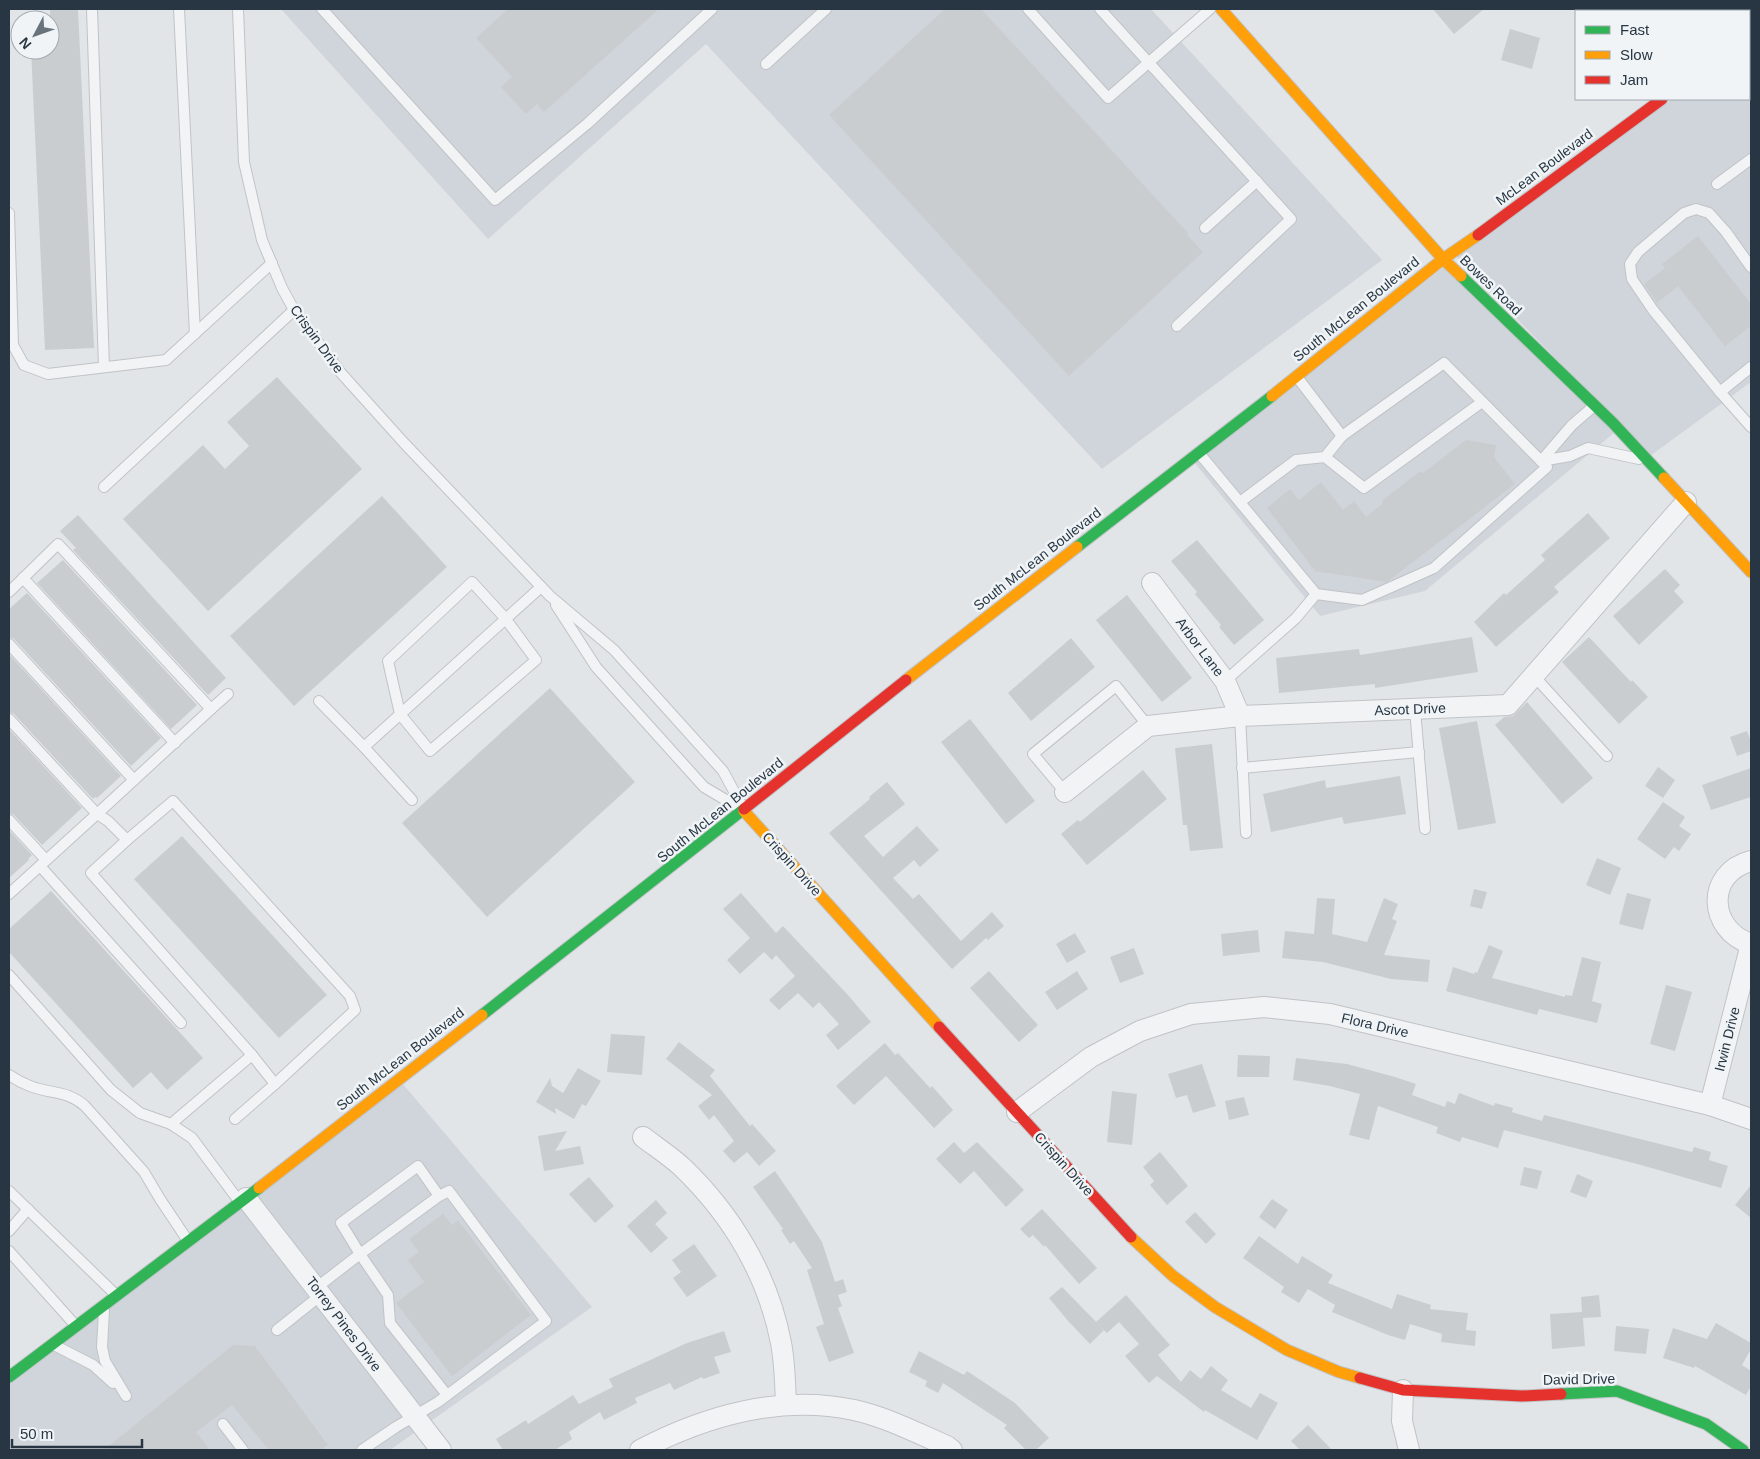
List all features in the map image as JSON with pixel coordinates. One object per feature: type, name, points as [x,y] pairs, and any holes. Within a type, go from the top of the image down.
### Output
[{"type":"main road","name":"Bowes Road","points":[[1221,9],[1443,259],[1595,406],[1751,572]]},
{"type":"main road","name":"McLean Boulevard","points":[[1443,259],[1480,234],[1661,100]]},
{"type":"main road","name":"South McLean Boulevard","points":[[9,1377],[243,1200],[744,810],[870,708],[1296,377],[1443,259]]},
{"type":"main road","name":"Crispin Drive","points":[[744,810],[863,944],[1129,1235],[1173,1276],[1215,1307],[1287,1350],[1339,1372],[1402,1390]]},
{"type":"main road","name":"David Drive","points":[[1402,1390],[1522,1396],[1616,1391],[1706,1424],[1743,1450]]},
{"type":"street","name":"Ascot Drive","points":[[1148,726],[1240,716],[1508,705],[1686,502]]},
{"type":"street","name":"Arbor Lane","points":[[1152,583],[1225,681],[1240,716]]},
{"type":"street","points":[[1064,792],[1148,726]]},
{"type":"street","name":"Irwin Drive","points":[[1710,1105],[1751,944],[1741,941],[1726,927],[1718,908],[1718,898],[1720,888],[1731,871],[1751,861]]},
{"type":"street","name":"Flora Drive","points":[[1017,1112],[1091,1057],[1140,1031],[1191,1014],[1264,1007],[1330,1014],[1710,1105],[1751,1119]]},
{"type":"street","points":[[643,1137],[680,1166],[709,1195],[727,1218],[748,1251],[774,1312],[782,1345],[786,1404]]},
{"type":"street","name":"Torrey Pines Drive","points":[[243,1200],[319,1291],[441,1450]]},
{"type":"street","points":[[1402,1390],[1402,1421],[1409,1450]]},
{"type":"street","points":[[640,1450],[714,1419],[786,1404],[854,1410],[895,1423],[952,1450]]},
{"type":"lane","points":[[92,9],[104,367]]},
{"type":"lane","points":[[179,9],[195,334]]},
{"type":"lane","name":"Crispin Drive","points":[[238,9],[244,162],[262,240],[294,310],[341,373],[411,450],[550,596],[620,657],[723,771],[744,810]]},
{"type":"lane","points":[[322,9],[495,200],[588,124],[712,9]]},
{"type":"lane","points":[[766,64],[826,9]]},
{"type":"lane","points":[[1028,9],[1108,98],[1210,9]]},
{"type":"lane","points":[[1102,11],[1291,220],[1177,326]]},
{"type":"lane","points":[[1717,184],[1751,159]]},
{"type":"lane","points":[[1205,228],[1257,182]]},
{"type":"lane","points":[[1751,268],[1710,213],[1696,209],[1684,213],[1638,252],[1630,264],[1632,279],[1653,310],[1751,427]]},
{"type":"lane","points":[[9,213],[13,345],[24,365],[48,374],[166,360],[272,263]]},
{"type":"lane","points":[[104,487],[294,310]]},
{"type":"lane","points":[[1199,453],[1316,594],[1362,600],[1434,568],[1547,467],[1444,363],[1342,436],[1325,457]]},
{"type":"lane","points":[[1720,392],[1751,367]]},
{"type":"lane","points":[[1296,377],[1342,436]]},
{"type":"lane","points":[[1240,502],[1296,460],[1325,457],[1364,488],[1482,402]]},
{"type":"lane","points":[[1541,461],[1572,425],[1595,406]]},
{"type":"lane","points":[[1541,461],[1570,456],[1588,448],[1626,458],[1648,461]]},
{"type":"lane","points":[[9,592],[58,544],[211,709]]},
{"type":"lane","points":[[23,578],[175,743]]},
{"type":"lane","points":[[472,582],[505,618],[536,660],[430,750],[400,714],[388,661],[472,582]]},
{"type":"lane","points":[[364,747],[541,587]]},
{"type":"lane","points":[[1225,681],[1296,618],[1316,594]]},
{"type":"lane","name":"Crispin Drive","points":[[550,596],[596,667],[704,787],[744,810]]},
{"type":"lane","points":[[9,644],[134,780]]},
{"type":"lane","points":[[1534,676],[1607,756]]},
{"type":"lane","points":[[1064,792],[1032,754],[1116,686],[1148,726]]},
{"type":"lane","points":[[9,894],[228,694]]},
{"type":"lane","points":[[319,701],[412,800]]},
{"type":"lane","points":[[1415,709],[1425,829]]},
{"type":"lane","points":[[1240,716],[1246,833]]},
{"type":"lane","points":[[9,719],[97,814],[108,821],[126,840]]},
{"type":"lane","points":[[1242,768],[1419,752]]},
{"type":"lane","points":[[235,1119],[274,1084],[354,1010],[350,996],[173,801],[126,840],[91,873],[252,1055],[274,1084]]},
{"type":"lane","points":[[9,820],[43,863],[181,1023]]},
{"type":"lane","points":[[9,975],[111,1090],[140,1114],[171,1124],[192,1138],[243,1200]]},
{"type":"lane","points":[[171,1124],[252,1055]]},
{"type":"lane","points":[[9,1075],[31,1087],[76,1098],[144,1172],[188,1241]]},
{"type":"lane","points":[[439,1196],[418,1166],[341,1223],[388,1296],[390,1323],[447,1395]]},
{"type":"lane","points":[[9,1191],[117,1296]]},
{"type":"lane","points":[[277,1330],[360,1254],[439,1196],[449,1192],[546,1321],[447,1395],[362,1450]]},
{"type":"lane","points":[[9,1232],[28,1209]]},
{"type":"lane","points":[[9,1251],[76,1326]]},
{"type":"lane","points":[[52,1344],[93,1365],[126,1396],[105,1361],[102,1347],[105,1305]]},
{"type":"lane","points":[[223,1424],[243,1450]]},
{"type":"shaded area","points":[[281,9],[1151,9],[1382,260],[1102,469],[706,44],[488,239]]},
{"type":"shaded area","points":[[1750,41],[1751,382],[1650,456],[1457,257],[1671,100],[1750,100]]},
{"type":"shaded area","points":[[1448,264],[1615,432],[1425,591],[1320,616],[1194,462]]},
{"type":"shaded area","points":[[402,1083],[592,1307],[390,1450],[9,1450],[9,1380]]},
{"type":"building","points":[[78,9],[94,348],[45,350],[31,60],[60,60],[60,10],[50,10]]},
{"type":"building","points":[[508,9],[659,9],[544,112],[537,104],[526,114],[501,87],[512,77],[476,38]]},
{"type":"building","points":[[945,9],[981,9],[1188,233],[1187,235],[1203,252],[1069,376],[829,115]]},
{"type":"building","points":[[1433,9],[1484,9],[1454,34]]},
{"type":"building","points":[[1510,29],[1540,38],[1532,69],[1501,60]]},
{"type":"building","points":[[1698,236],[1751,304],[1751,326],[1725,346],[1678,286],[1657,303],[1644,284],[1665,268],[1662,264]]},
{"type":"building","points":[[277,377],[362,469],[208,611],[123,519],[203,445],[225,469],[249,446],[227,422]]},
{"type":"building","points":[[1466,440],[1496,445],[1494,457],[1515,484],[1387,582],[1315,571],[1267,508],[1290,489],[1299,500],[1321,482],[1343,510],[1354,501],[1366,517],[1382,504],[1383,500],[1419,472],[1423,473]]},
{"type":"building","points":[[382,496],[447,567],[294,706],[230,636]]},
{"type":"building","points":[[1588,513],[1610,538],[1554,587],[1559,592],[1496,647],[1474,622],[1504,593],[1506,595],[1545,560],[1541,555]]},
{"type":"building","points":[[78,515],[226,678],[208,695],[73,550],[76,548],[60,531]]},
{"type":"building","points":[[1197,540],[1264,620],[1234,645],[1219,627],[1221,625],[1195,594],[1197,592],[1171,561]]},
{"type":"building","points":[[63,560],[197,705],[171,729],[37,583]]},
{"type":"building","points":[[1665,569],[1680,585],[1674,591],[1684,602],[1639,645],[1613,616]]},
{"type":"building","points":[[27,593],[161,738],[131,766],[14,639],[9,637],[9,609]]},
{"type":"building","points":[[1127,595],[1192,678],[1162,702],[1096,620]]},
{"type":"building","points":[[1472,637],[1478,672],[1375,688],[1375,684],[1279,693],[1276,658],[1359,649],[1360,655]]},
{"type":"building","points":[[1589,637],[1631,682],[1632,680],[1648,697],[1619,724],[1562,662]]},
{"type":"building","points":[[1071,638],[1095,667],[1031,721],[1008,693]]},
{"type":"building","points":[[9,654],[121,776],[97,798],[93,799],[14,714],[9,712]]},
{"type":"building","points":[[550,688],[635,782],[487,917],[402,823]]},
{"type":"building","points":[[1527,702],[1593,778],[1562,804],[1495,725],[1504,717],[1513,716]]},
{"type":"building","points":[[970,719],[1035,801],[1006,824],[941,742]]},
{"type":"building","points":[[1477,721],[1496,823],[1458,830],[1439,728]]},
{"type":"building","points":[[9,729],[82,808],[42,845],[14,815],[9,813]]},
{"type":"building","points":[[1747,731],[1751,742],[1751,751],[1737,756],[1730,737]]},
{"type":"building","points":[[1212,744],[1223,848],[1190,851],[1187,825],[1183,825],[1175,748]]},
{"type":"building","points":[[1658,767],[1675,780],[1663,798],[1645,786]]},
{"type":"building","points":[[1751,768],[1751,797],[1711,810],[1702,785]]},
{"type":"building","points":[[1143,770],[1167,799],[1087,865],[1061,834],[1078,820],[1080,822]]},
{"type":"building","points":[[1400,776],[1406,814],[1344,824],[1342,817],[1271,832],[1263,794],[1325,780],[1326,788]]},
{"type":"building","points":[[887,782],[905,804],[864,836],[883,857],[917,826],[939,850],[920,867],[914,860],[893,878],[913,899],[919,894],[961,941],[992,912],[1004,926],[988,940],[986,938],[952,969],[829,833],[870,799],[869,797]]},
{"type":"building","points":[[1663,802],[1685,817],[1679,826],[1691,834],[1679,851],[1674,847],[1665,859],[1637,839]]},
{"type":"building","points":[[9,830],[32,855],[9,878]]},
{"type":"building","points":[[182,836],[327,995],[279,1038],[134,879]]},
{"type":"building","points":[[1597,858],[1621,868],[1610,895],[1586,885]]},
{"type":"building","points":[[1474,889],[1487,892],[1482,909],[1470,906]]},
{"type":"building","points":[[51,891],[203,1058],[167,1090],[151,1072],[133,1088],[9,952],[9,929]]},
{"type":"building","points":[[741,893],[776,933],[783,926],[871,1022],[838,1050],[826,1035],[839,1024],[819,1002],[813,1008],[798,993],[779,1010],[769,1000],[795,976],[776,955],[772,960],[764,952],[740,974],[727,960],[750,938],[723,909]]},
{"type":"building","points":[[1627,893],[1651,899],[1643,930],[1619,924]]},
{"type":"building","points":[[1317,898],[1335,899],[1332,934],[1367,942],[1384,898],[1398,904],[1392,919],[1397,921],[1384,955],[1430,960],[1428,982],[1391,979],[1323,962],[1282,958],[1285,931],[1314,934]]},
{"type":"building","points":[[1258,930],[1260,952],[1223,956],[1221,934]]},
{"type":"building","points":[[1075,933],[1086,952],[1067,963],[1056,944]]},
{"type":"building","points":[[1489,945],[1503,951],[1492,978],[1565,997],[1565,995],[1572,996],[1582,957],[1601,962],[1592,1001],[1602,1004],[1597,1023],[1539,1009],[1537,1015],[1446,991],[1453,967],[1474,974],[1475,972],[1477,973]]},
{"type":"building","points":[[1134,948],[1144,974],[1120,983],[1110,957]]},
{"type":"building","points":[[989,971],[1038,1025],[1019,1042],[970,988]]},
{"type":"building","points":[[1077,971],[1088,989],[1057,1010],[1045,992]]},
{"type":"building","points":[[1666,985],[1692,992],[1675,1051],[1650,1044]]},
{"type":"building","points":[[611,1034],[645,1036],[642,1075],[607,1072]]},
{"type":"building","points":[[679,1042],[715,1070],[710,1076],[750,1126],[752,1124],[776,1151],[759,1166],[747,1152],[734,1163],[723,1151],[734,1141],[714,1115],[709,1120],[698,1106],[712,1095],[666,1059]]},
{"type":"building","points":[[885,1043],[895,1055],[898,1053],[930,1088],[932,1086],[953,1110],[934,1128],[886,1076],[854,1105],[836,1086]]},
{"type":"building","points":[[1238,1055],[1270,1056],[1269,1077],[1237,1077]]},
{"type":"building","points":[[1296,1058],[1347,1064],[1395,1077],[1416,1084],[1412,1095],[1445,1107],[1447,1101],[1455,1104],[1459,1093],[1494,1106],[1495,1103],[1513,1108],[1512,1112],[1542,1121],[1544,1115],[1692,1152],[1694,1147],[1711,1152],[1709,1160],[1728,1166],[1721,1188],[1641,1165],[1504,1130],[1498,1148],[1462,1137],[1460,1142],[1436,1133],[1438,1127],[1378,1106],[1369,1140],[1349,1135],[1360,1094],[1330,1086],[1293,1080]]},
{"type":"building","points":[[1202,1064],[1216,1106],[1193,1113],[1187,1095],[1176,1098],[1168,1074]]},
{"type":"building","points":[[578,1068],[601,1081],[586,1106],[582,1104],[574,1119],[555,1108],[556,1114],[536,1102],[550,1078],[552,1086],[563,1093]]},
{"type":"building","points":[[1112,1091],[1137,1094],[1132,1145],[1107,1142]]},
{"type":"building","points":[[1244,1097],[1249,1115],[1229,1120],[1225,1101]]},
{"type":"building","points":[[567,1131],[555,1151],[580,1146],[584,1164],[544,1171],[538,1136]]},
{"type":"building","points":[[954,1142],[964,1153],[977,1142],[1024,1190],[1006,1207],[974,1171],[960,1184],[936,1159]]},
{"type":"building","points":[[1160,1152],[1188,1186],[1167,1205],[1150,1185],[1154,1181],[1143,1167]]},
{"type":"building","points":[[1524,1167],[1542,1171],[1537,1189],[1520,1185]]},
{"type":"building","points":[[775,1171],[822,1242],[835,1282],[843,1279],[847,1292],[838,1295],[842,1306],[838,1308],[854,1353],[829,1362],[816,1327],[824,1324],[807,1270],[812,1268],[794,1241],[790,1244],[781,1230],[783,1229],[753,1187]]},
{"type":"building","points":[[1577,1174],[1593,1181],[1586,1198],[1570,1192]]},
{"type":"building","points":[[589,1177],[614,1206],[595,1223],[569,1194]]},
{"type":"building","points":[[1751,1185],[1751,1218],[1735,1205]]},
{"type":"building","points":[[1272,1199],[1288,1210],[1275,1229],[1259,1217]]},
{"type":"building","points":[[656,1200],[667,1213],[655,1224],[668,1238],[651,1253],[627,1226]]},
{"type":"building","points":[[1042,1209],[1097,1268],[1079,1284],[1045,1245],[1044,1247],[1033,1235],[1029,1238],[1020,1229]]},
{"type":"building","points":[[1195,1212],[1216,1234],[1206,1244],[1185,1222]]},
{"type":"building","points":[[443,1214],[452,1225],[458,1220],[531,1315],[452,1376],[396,1303],[424,1282],[408,1260],[419,1252],[409,1239]]},
{"type":"building","points":[[1259,1236],[1298,1264],[1302,1256],[1333,1275],[1328,1283],[1392,1309],[1397,1294],[1431,1305],[1430,1309],[1468,1313],[1466,1330],[1476,1331],[1475,1346],[1441,1342],[1442,1334],[1410,1324],[1405,1340],[1388,1335],[1332,1312],[1335,1305],[1308,1289],[1299,1303],[1281,1292],[1284,1287],[1243,1258]]},
{"type":"building","points":[[694,1244],[717,1276],[687,1297],[673,1278],[681,1272],[672,1260]]},
{"type":"building","points":[[1062,1287],[1104,1330],[1090,1344],[1049,1298]]},
{"type":"building","points":[[1126,1295],[1170,1345],[1158,1355],[1181,1382],[1190,1370],[1201,1379],[1211,1366],[1228,1380],[1221,1390],[1251,1408],[1260,1393],[1278,1403],[1257,1440],[1205,1410],[1204,1412],[1157,1376],[1149,1383],[1125,1356],[1139,1344],[1119,1322],[1107,1333],[1096,1322]]},
{"type":"building","points":[[1599,1295],[1601,1317],[1583,1318],[1585,1346],[1552,1349],[1550,1314],[1582,1312],[1581,1297]]},
{"type":"building","points":[[1716,1323],[1751,1343],[1751,1349],[1742,1365],[1751,1371],[1751,1386],[1746,1395],[1695,1366],[1694,1368],[1663,1358],[1673,1328],[1707,1339]]},
{"type":"building","points":[[1616,1326],[1649,1329],[1646,1354],[1614,1351]]},
{"type":"building","points":[[724,1331],[731,1352],[714,1357],[720,1373],[703,1379],[702,1377],[674,1390],[670,1383],[635,1398],[637,1403],[604,1420],[600,1412],[569,1432],[572,1439],[555,1450],[503,1450],[496,1439],[526,1420],[528,1424],[573,1395],[579,1404],[613,1387],[609,1379],[687,1343]]},
{"type":"building","points":[[233,1345],[255,1346],[328,1445],[320,1450],[269,1450],[232,1405],[196,1432],[210,1450],[104,1450]]},
{"type":"building","points":[[919,1351],[964,1375],[967,1371],[1015,1403],[1049,1438],[1036,1450],[1026,1450],[1004,1428],[1007,1425],[943,1383],[938,1393],[925,1386],[927,1381],[909,1372]]},
{"type":"building","points":[[1308,1425],[1332,1450],[1300,1450],[1291,1441]]},
{"type":"traffic: fast","points":[[1461,276],[1613,423],[1664,478]]},
{"type":"traffic: fast","points":[[1077,547],[1272,396]]},
{"type":"traffic: fast","points":[[482,1015],[744,809]]},
{"type":"traffic: fast","points":[[9,1377],[259,1188]]},
{"type":"traffic: fast","points":[[1561,1394],[1617,1391],[1706,1424],[1743,1450]]},
{"type":"traffic: slow","points":[[1221,9],[1443,259],[1461,276]]},
{"type":"traffic: slow","points":[[1272,396],[1443,259],[1478,235]]},
{"type":"traffic: slow","points":[[1664,478],[1751,572]]},
{"type":"traffic: slow","points":[[906,680],[1077,547]]},
{"type":"traffic: slow","points":[[744,811],[939,1027]]},
{"type":"traffic: slow","points":[[259,1188],[482,1015]]},
{"type":"traffic: slow","points":[[1131,1237],[1173,1276],[1215,1307],[1287,1350],[1339,1372],[1360,1378]]},
{"type":"traffic: jam","points":[[1478,235],[1661,100]]},
{"type":"traffic: jam","points":[[744,809],[906,680]]},
{"type":"traffic: jam","points":[[939,1027],[1131,1237]]},
{"type":"traffic: jam","points":[[1360,1378],[1403,1390],[1522,1396],[1561,1394]]}]
